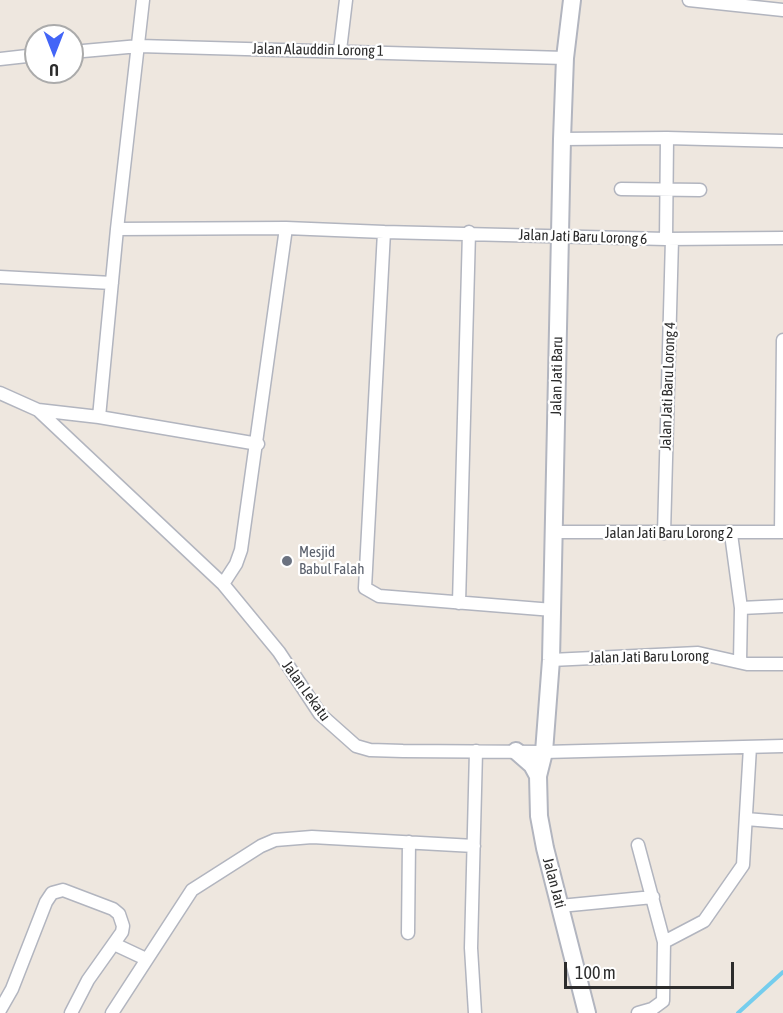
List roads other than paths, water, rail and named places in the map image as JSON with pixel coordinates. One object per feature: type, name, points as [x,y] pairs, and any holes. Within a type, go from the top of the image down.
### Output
[{"type":"street","points":[[99,417],[117,229],[143,0]]},
{"type":"street","points":[[340,50],[346,0]]},
{"type":"street","name":"Jalan Jati Baru","points":[[544,752],[553,610],[565,58],[572,0]]},
{"type":"street","points":[[688,0],[783,10]]},
{"type":"street","name":"Jalan Alauddin Lorong 1","points":[[84,51],[139,46],[565,58]]},
{"type":"street","points":[[0,59],[24,56]]},
{"type":"street","points":[[562,139],[667,138],[783,141]]},
{"type":"street","name":"Jalan Jati Baru Lorong 4","points":[[664,533],[669,239],[666,190],[667,138]]},
{"type":"street","points":[[621,189],[700,190]]},
{"type":"street","points":[[223,584],[236,564],[241,550],[258,444],[286,228]]},
{"type":"street","name":"Jalan Jati Baru Lorong 6","points":[[117,229],[286,228],[384,232],[469,232],[560,237],[783,238]]},
{"type":"street","points":[[384,232],[365,588],[372,594],[553,610]]},
{"type":"street","points":[[459,603],[469,232]]},
{"type":"street","points":[[0,277],[112,283]]},
{"type":"street","points":[[782,532],[783,340]]},
{"type":"street","name":"Jalan Lekatu","points":[[0,393],[38,410],[223,584],[279,652],[320,714],[344,738],[370,750],[544,752],[783,746]]},
{"type":"street","points":[[38,410],[99,417],[258,444]]},
{"type":"street","name":"Jalan Jati Baru Lorong 2","points":[[554,532],[731,534],[782,532]]},
{"type":"street","points":[[731,534],[741,608],[740,662]]},
{"type":"street","points":[[741,608],[783,606]]},
{"type":"street","name":"Jalan Jati Baru Lorong","points":[[551,660],[698,653],[740,662],[783,664]]},
{"type":"street","points":[[664,942],[704,921],[743,865],[750,747]]},
{"type":"street","points":[[475,1013],[471,948],[476,751]]},
{"type":"street","points":[[516,752],[526,759],[538,776]]},
{"type":"street","name":"Jalan Jati","points":[[544,752],[538,776],[539,816],[587,1013]]},
{"type":"street","points":[[746,819],[783,822]]},
{"type":"street","points":[[112,1013],[192,890],[261,846],[275,840],[312,837],[474,846]]},
{"type":"street","points":[[408,842],[408,933]]},
{"type":"street","points":[[638,845],[664,942],[663,1001],[652,1009],[638,1013]]},
{"type":"street","points":[[0,1010],[12,989],[46,902],[52,893],[70,891],[113,909],[119,914],[123,926],[70,1013]]},
{"type":"street","points":[[560,906],[653,897]]},
{"type":"street","points":[[114,944],[146,959]]},
{"type":"waterway","points":[[738,1013],[783,972]]},
{"type":"place","name":"Mesjid Babul Falah","points":[[287,561]]}]
